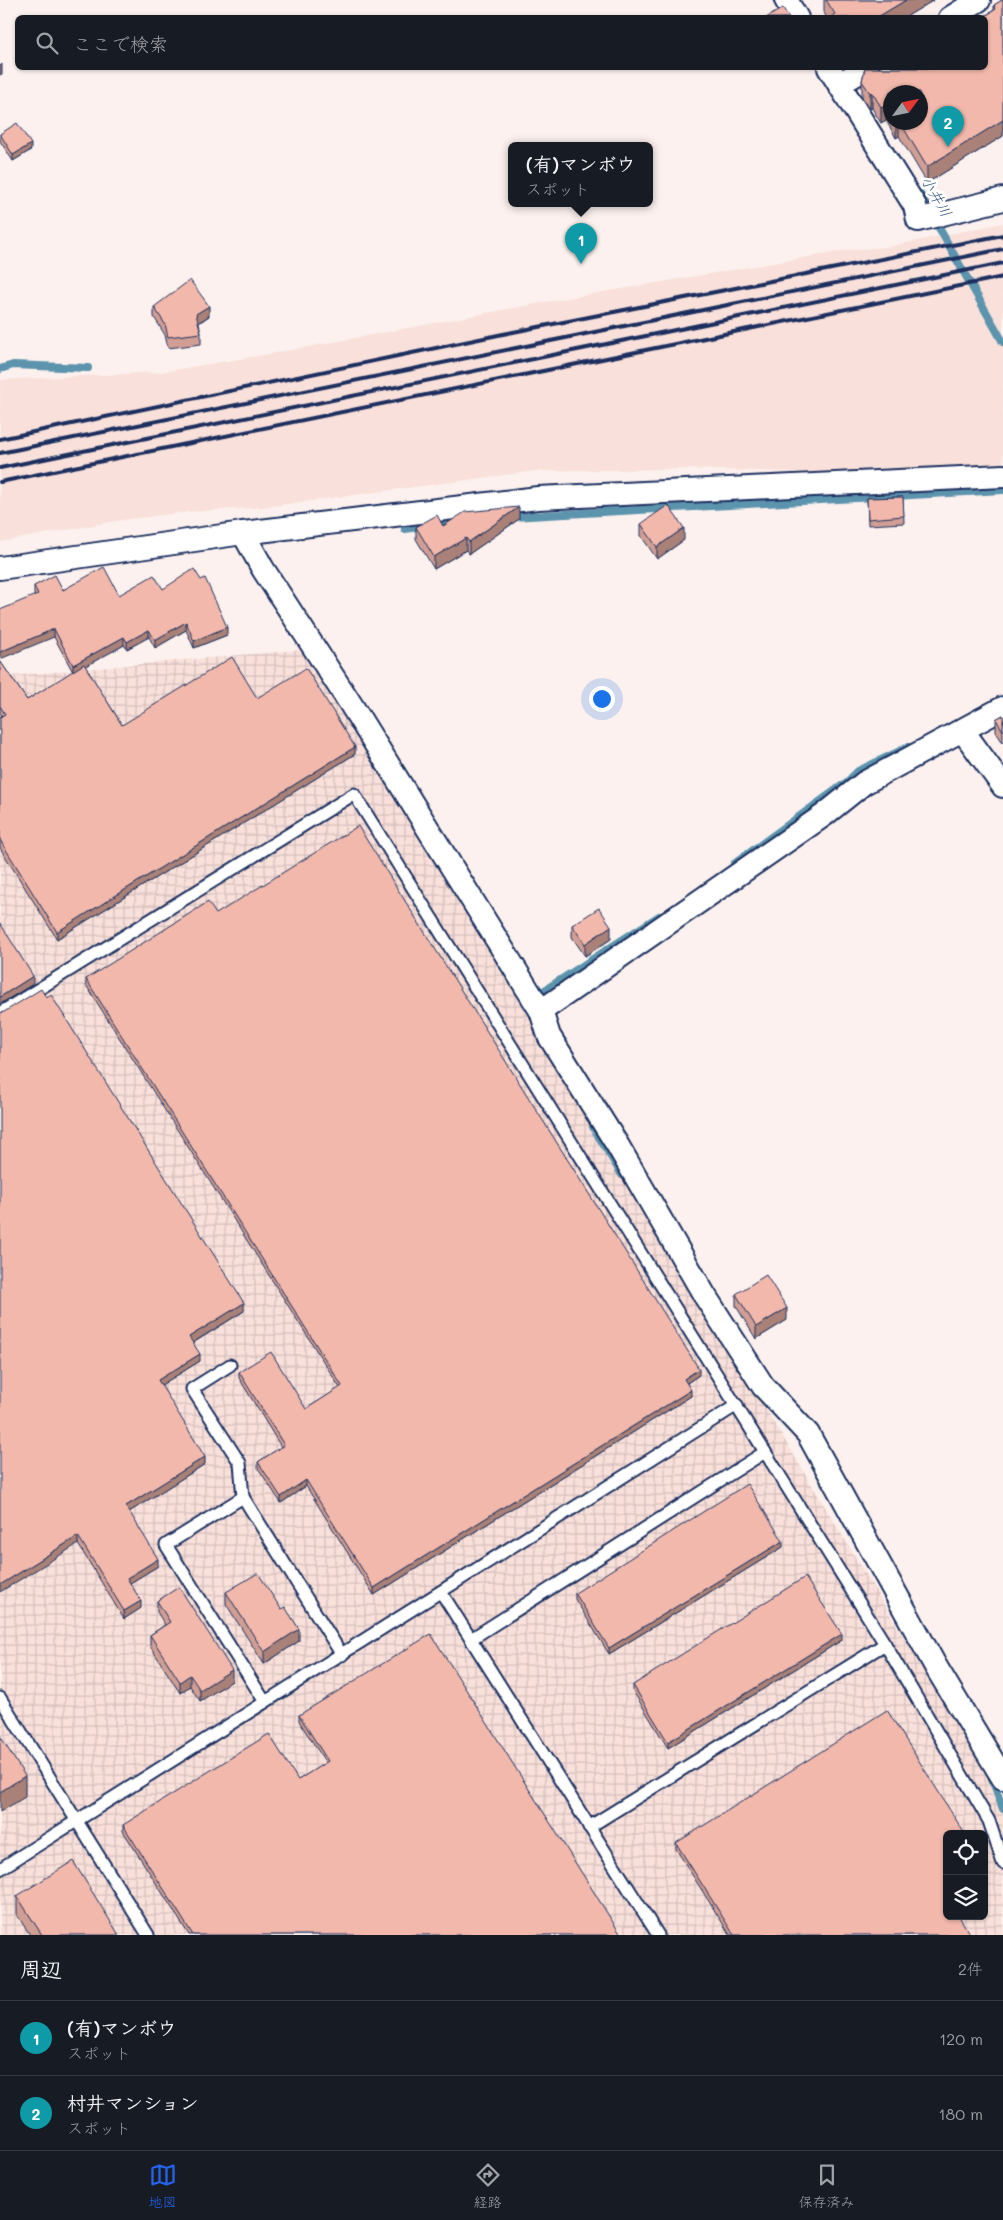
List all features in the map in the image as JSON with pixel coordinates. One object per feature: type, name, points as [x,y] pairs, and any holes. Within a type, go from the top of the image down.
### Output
[{"type":"street","points":[[786,0],[796,15]]},
{"type":"street","points":[[955,15],[979,0]]},
{"type":"street","points":[[859,70],[834,76],[915,206],[918,220],[1003,199]]},
{"type":"street","points":[[0,568],[243,533],[538,498],[1003,476]]},
{"type":"street","points":[[243,533],[263,569],[350,704],[541,1011],[549,1036],[618,1146],[710,1304],[763,1386],[808,1434],[936,1667],[1003,1778]]},
{"type":"street","points":[[541,1011],[824,815],[864,783],[1003,708]]},
{"type":"street","points":[[963,731],[1003,786]]},
{"type":"lane","points":[[0,1014],[354,794],[885,1644],[989,1820],[1003,1863]]},
{"type":"lane","points":[[230,1365],[192,1389],[240,1463],[243,1497],[342,1654]]},
{"type":"lane","points":[[0,1869],[736,1405]]},
{"type":"lane","points":[[471,1639],[765,1452]]},
{"type":"lane","points":[[243,1497],[166,1545],[265,1702]]},
{"type":"lane","points":[[441,1592],[658,1935]]},
{"type":"lane","points":[[589,1826],[885,1644]]},
{"type":"lane","points":[[0,1698],[148,1935]]},
{"type":"shaded area","points":[[1003,223],[1003,464],[836,473],[685,469],[535,471],[264,507],[188,512],[122,520],[0,542],[0,380],[161,372],[270,354],[545,302],[849,250],[887,247]]},
{"type":"shaded area","points":[[307,649],[996,1790],[1003,1809],[1003,1935],[0,1935],[0,677]]},
{"type":"building","points":[[826,0],[906,0],[881,15],[834,15],[835,14]]},
{"type":"building","points":[[1003,0],[1003,120],[927,167],[905,130],[928,130],[928,85],[883,85],[883,106],[881,107],[872,92],[870,93],[862,81],[865,70],[988,70],[987,15],[996,9],[994,5]]},
{"type":"building","points":[[783,8],[787,15],[771,15]]},
{"type":"building","points":[[17,123],[31,144],[13,155],[0,134]]},
{"type":"building","points":[[190,280],[209,306],[196,314],[201,333],[168,337],[165,324],[154,307]]},
{"type":"building","points":[[903,497],[904,516],[868,519],[867,498]]},
{"type":"building","points":[[668,505],[684,528],[657,547],[641,524]]},
{"type":"building","points":[[519,507],[469,542],[466,538],[434,557],[416,527],[437,515],[443,526],[465,512]]},
{"type":"building","points":[[104,567],[119,595],[154,575],[163,589],[194,569],[201,580],[205,578],[227,627],[194,641],[186,622],[155,640],[149,630],[127,642],[124,637],[73,665],[54,629],[0,652],[0,610],[38,594],[34,586],[55,575],[63,590]]},
{"type":"building","points":[[232,657],[257,698],[306,668],[355,747],[57,932],[0,840],[0,717],[5,714],[0,706],[0,661],[27,700],[84,664],[122,725]]},
{"type":"building","points":[[1003,715],[1003,731],[996,719]]},
{"type":"building","points":[[358,826],[699,1369],[684,1379],[691,1390],[374,1588],[306,1480],[281,1497],[258,1462],[284,1445],[239,1372],[271,1352],[306,1409],[342,1386],[86,979],[208,902],[216,914]]},
{"type":"building","points":[[599,908],[611,926],[585,944],[572,925]]},
{"type":"building","points":[[0,923],[33,976],[0,997]]},
{"type":"building","points":[[41,989],[46,997],[51,995],[244,1303],[189,1337],[200,1354],[158,1380],[205,1457],[126,1506],[158,1559],[127,1578],[141,1601],[124,1611],[78,1536],[0,1585],[0,1013]]},
{"type":"building","points":[[766,1275],[787,1308],[756,1327],[736,1294]]},
{"type":"building","points":[[747,1484],[783,1541],[609,1648],[575,1593]]},
{"type":"building","points":[[258,1573],[281,1609],[285,1607],[299,1629],[264,1652],[226,1592]]},
{"type":"building","points":[[805,1577],[842,1634],[668,1742],[633,1685]]},
{"type":"building","points":[[179,1587],[232,1670],[200,1690],[190,1675],[180,1682],[150,1635],[170,1622],[157,1601]]},
{"type":"building","points":[[431,1634],[621,1935],[193,1935],[123,1825],[269,1734],[298,1780],[328,1761],[299,1715]]},
{"type":"building","points":[[887,1710],[962,1830],[943,1830],[943,1920],[961,1920],[970,1935],[734,1935],[676,1843]]},
{"type":"building","points":[[0,1736],[25,1776],[0,1792]]},
{"type":"building","points":[[73,1861],[119,1935],[42,1935],[17,1896]]},
{"type":"waterway","name":"小井川","points":[[920,194],[1003,342]]},
{"type":"waterway","points":[[0,369],[13,365],[88,368]]},
{"type":"waterway","points":[[511,517],[1003,490]]},
{"type":"waterway","points":[[405,529],[459,520]]},
{"type":"waterway","points":[[734,864],[847,782],[858,771],[908,747]]},
{"type":"waterway","points":[[534,997],[659,916]]},
{"type":"waterway","points":[[593,1127],[622,1175]]},
{"type":"waterway","points":[[991,1776],[1003,1809]]},
{"type":"railway","points":[[0,439],[503,334],[1003,235]]},
{"type":"railway","points":[[0,453],[1003,249]]},
{"type":"railway","points":[[0,468],[1003,263]]},
{"type":"railway","points":[[0,482],[1003,277]]},
{"type":"place","name":"村井マンション","points":[[948,147]]},
{"type":"place","name":"(有)マンボウ","points":[[581,264]]}]
